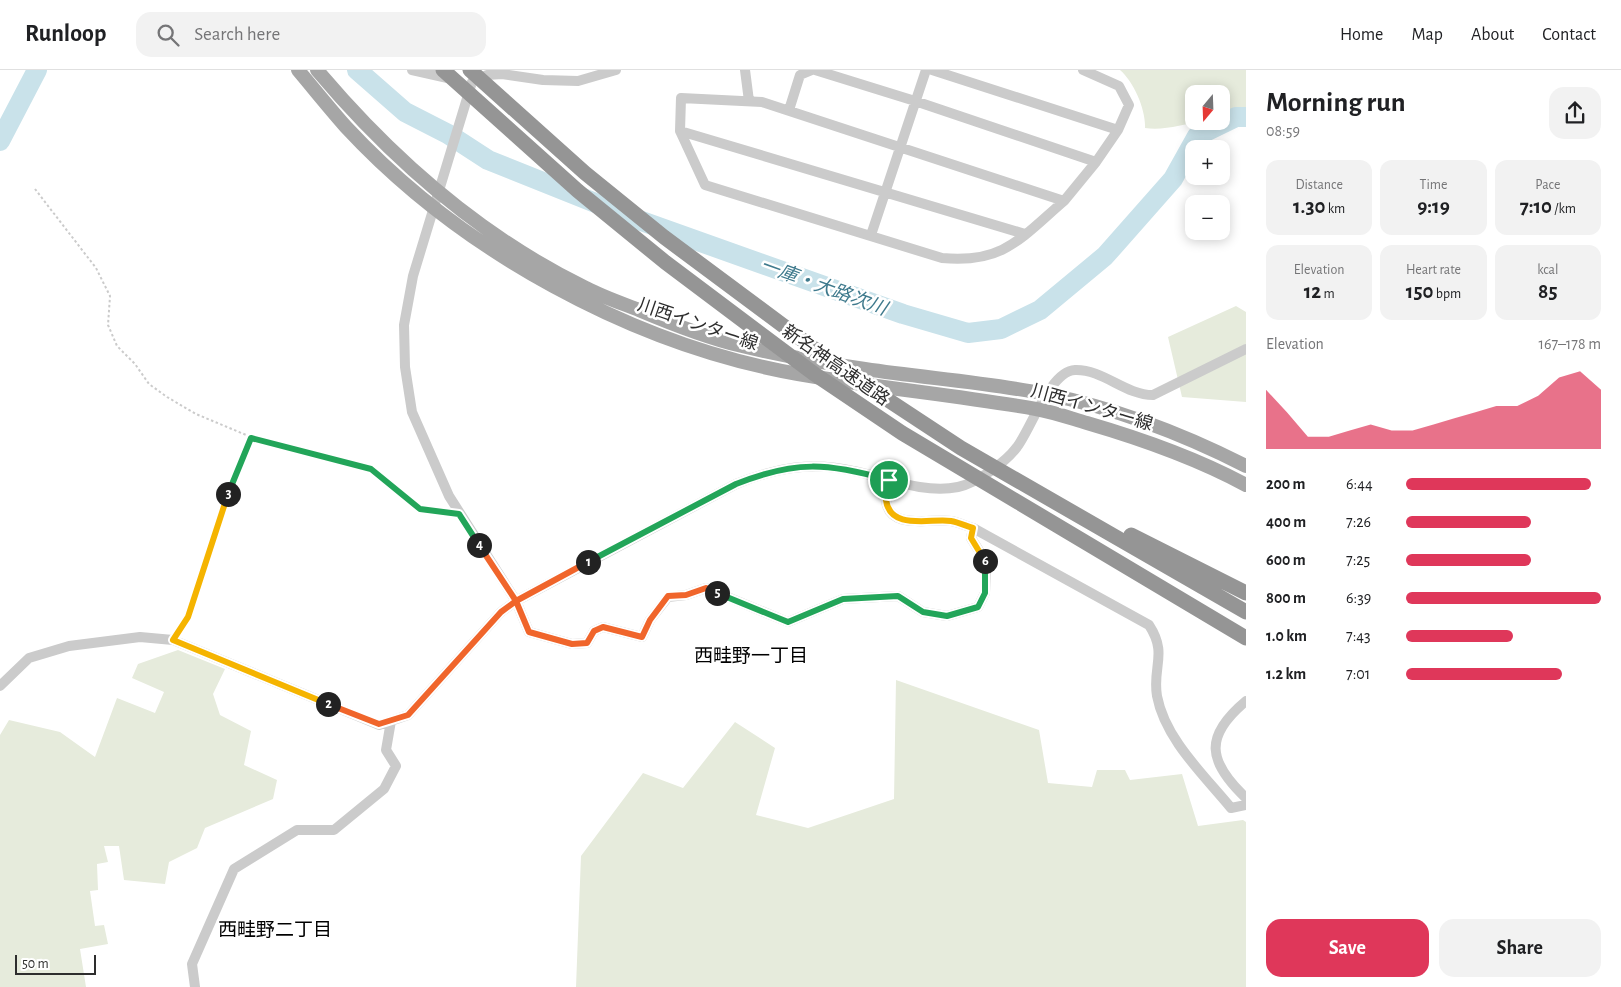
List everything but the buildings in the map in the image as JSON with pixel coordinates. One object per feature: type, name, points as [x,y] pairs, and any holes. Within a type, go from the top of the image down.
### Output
[{"type":"highway","name":"新名神高速道路","points":[[443,70],[578,191],[665,262],[752,328],[902,433],[1246,638]]},
{"type":"highway","name":"新名神高速道路","points":[[471,76],[664,237],[844,371],[961,448],[1034,488]]},
{"type":"highway","points":[[1034,488],[1246,593]]},
{"type":"highway","points":[[1034,488],[1246,612]]},
{"type":"main road","name":"川西インター線","points":[[298,70],[353,134],[398,177],[469,225],[523,252],[586,288],[667,322],[740,346],[866,370],[1046,394],[1114,412],[1172,432],[1246,466]]},
{"type":"main road","name":"川西インター線","points":[[317,70],[351,111],[469,225],[519,266],[581,300],[664,336],[736,360],[797,374],[1038,409],[1167,449],[1246,485]]},
{"type":"street","points":[[412,70],[471,76],[502,74],[543,80],[578,81],[616,70]]},
{"type":"street","points":[[745,70],[749,101]]},
{"type":"street","points":[[788,110],[800,75],[813,70],[915,101],[1096,162]]},
{"type":"street","points":[[871,235],[926,70]]},
{"type":"street","points":[[932,70],[1118,130]]},
{"type":"street","points":[[1064,201],[762,102],[682,98],[680,131],[705,185],[942,258],[979,259],[1014,244],[1064,201],[1096,162],[1118,130],[1129,105],[1119,86],[1083,70]]},
{"type":"street","points":[[471,76],[466,106],[414,276],[404,326],[405,367],[412,412],[448,496],[516,601],[529,632],[572,644],[587,643],[594,631],[603,627],[642,637],[650,620],[668,596],[686,595],[706,588],[788,622],[843,599],[898,596],[923,612],[947,616],[978,607],[985,593],[986,562],[971,538],[973,528]]},
{"type":"street","points":[[680,131],[1025,234]]},
{"type":"street","points":[[0,686],[29,658],[69,646],[140,637],[173,640],[379,724],[391,721],[408,715],[501,612],[516,601],[736,484],[761,474],[791,467],[814,465],[853,470],[889,480],[931,488],[959,487],[985,474],[1005,460],[1018,446],[1046,394],[1059,377],[1073,370],[1089,372],[1139,395],[1153,395],[1246,349]]},
{"type":"street","points":[[889,480],[886,500],[890,511],[899,518],[910,522],[952,521],[973,528],[1149,625],[1160,648],[1157,695],[1164,718],[1178,742],[1231,808],[1246,805]]},
{"type":"street","points":[[1246,701],[1222,725],[1216,737],[1216,754],[1220,767],[1229,782],[1246,798]]},
{"type":"street","points":[[195,987],[192,964],[234,869],[297,830],[334,830],[384,789],[396,766],[386,750],[391,721]]},
{"type":"path","points":[[36,189],[96,268],[110,296],[108,325],[117,346],[135,364],[149,384],[166,397],[196,414],[251,438],[371,469],[420,509],[459,514]]},
{"type":"path","points":[[173,640],[188,617],[221,510],[251,438]]},
{"type":"shaded area","points":[[1120,70],[1246,70],[1246,108],[1230,112],[1230,85],[1185,85],[1185,124],[1167,128],[1145,128],[1145,121],[1138,97]]},
{"type":"shaded area","points":[[1236,306],[1246,312],[1246,402],[1182,397],[1168,337]]},
{"type":"shaded area","points":[[178,650],[225,669],[213,694],[220,715],[251,731],[244,765],[277,780],[273,799],[205,828],[197,848],[169,862],[165,884],[124,880],[119,846],[104,846],[108,862],[97,864],[98,890],[90,891],[95,926],[104,925],[108,944],[80,949],[86,987],[0,987],[0,735],[9,720],[60,732],[95,757],[117,698],[155,713],[164,692],[132,678],[138,664]]},
{"type":"shaded area","points":[[896,680],[1039,730],[1048,783],[1092,787],[1097,770],[1125,770],[1130,780],[1182,774],[1198,826],[1243,820],[1246,822],[1246,987],[576,987],[581,856],[643,773],[683,788],[735,722],[775,748],[756,815],[808,828],[894,799]]},
{"type":"waterway","name":"一庫・大路次川","points":[[0,141],[37,70]]},
{"type":"waterway","name":"一庫・大路次川","points":[[357,70],[405,112],[448,134],[488,160],[633,218],[903,314],[968,333],[1001,329],[1040,310],[1105,256],[1173,179],[1197,136],[1236,117],[1246,117]]},
{"type":"district","name":"西畦野一丁目","points":[[751,655]]},
{"type":"district","name":"西畦野二丁目","points":[[275,929]]},
{"type":"route","points":[[889,480],[853,470],[814,465],[791,467],[761,474],[736,484],[516,601],[501,612],[408,715],[379,724],[173,640],[188,617],[221,510],[251,438],[371,469],[420,509],[459,514],[516,601],[529,632],[572,644],[587,643],[594,631],[603,627],[642,637],[650,620],[668,596],[686,595],[706,588],[788,622],[843,599],[898,596],[923,612],[947,616],[978,607],[985,593],[986,562],[971,538],[973,528],[952,521],[910,522],[899,518],[890,511],[886,500],[889,480]]}]
